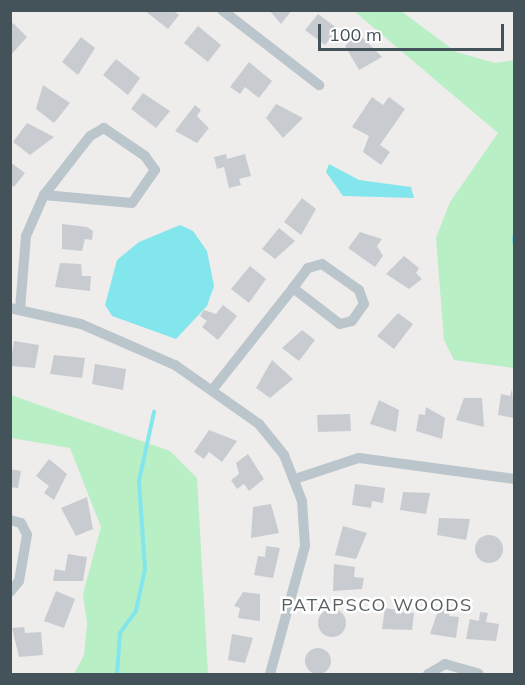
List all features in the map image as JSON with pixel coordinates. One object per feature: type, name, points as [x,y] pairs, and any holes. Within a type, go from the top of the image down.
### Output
[{"type":"street","points":[[222,10],[319,85]]},
{"type":"street","points":[[44,195],[132,203],[155,170],[145,156],[104,128],[90,136],[44,195],[26,236],[15,309],[114,336],[213,389],[259,424],[296,478],[305,546],[270,675]]},
{"type":"street","points":[[213,389],[308,268],[322,264],[359,290],[364,304],[352,321],[340,324],[293,288]]},
{"type":"street","points":[[296,478],[340,461],[370,458],[514,479]]},
{"type":"street","points":[[10,520],[21,523],[27,535],[19,581],[10,592]]},
{"type":"street","points":[[428,675],[445,664],[479,675]]},
{"type":"green space","points":[[354,11],[401,11],[456,52],[495,63],[514,60],[514,368],[454,360],[444,340],[436,238],[450,202],[498,133]]},
{"type":"green space","points":[[11,395],[170,451],[197,478],[208,674],[74,674],[84,655],[87,624],[83,594],[101,527],[70,448],[11,438]]},
{"type":"water","points":[[329,164],[359,180],[411,187],[414,198],[343,196],[326,172]]},
{"type":"water","points":[[180,225],[193,231],[207,251],[214,286],[207,306],[176,339],[112,316],[105,305],[117,260],[139,242]]},
{"type":"building","points":[[144,10],[173,10],[179,15],[168,29]]},
{"type":"building","points":[[269,10],[292,10],[281,24]]},
{"type":"building","points":[[318,14],[338,29],[325,45],[305,30]]},
{"type":"building","points":[[13,23],[27,37],[10,56],[10,26]]},
{"type":"building","points":[[198,26],[221,45],[208,62],[184,43]]},
{"type":"building","points":[[358,33],[382,57],[359,70],[345,46]]},
{"type":"building","points":[[81,37],[95,48],[78,75],[62,62]]},
{"type":"building","points":[[116,59],[140,78],[128,95],[103,75]]},
{"type":"building","points":[[249,62],[272,81],[259,98],[245,87],[240,94],[230,87]]},
{"type":"building","points":[[43,85],[70,103],[54,123],[36,109]]},
{"type":"building","points":[[143,93],[170,111],[156,128],[131,109]]},
{"type":"building","points":[[372,97],[383,105],[389,97],[405,109],[380,145],[390,152],[381,165],[363,152],[369,136],[352,127]]},
{"type":"building","points":[[276,104],[303,118],[283,138],[266,118]]},
{"type":"building","points":[[195,105],[201,110],[197,116],[209,128],[197,143],[175,131]]},
{"type":"building","points":[[27,123],[54,137],[30,155],[13,142]]},
{"type":"building","points":[[226,154],[227,159],[245,154],[251,176],[239,179],[241,185],[229,188],[224,167],[217,169],[214,157]]},
{"type":"building","points":[[10,162],[25,173],[14,187],[10,185]]},
{"type":"building","points":[[302,198],[316,209],[301,235],[284,222]]},
{"type":"building","points":[[62,224],[87,227],[93,231],[92,240],[85,239],[82,251],[62,249]]},
{"type":"building","points":[[279,228],[295,241],[275,259],[262,249]]},
{"type":"building","points":[[360,232],[382,239],[377,246],[383,256],[375,267],[348,248]]},
{"type":"building","points":[[404,256],[419,268],[416,273],[422,279],[409,289],[386,274]]},
{"type":"building","points":[[60,263],[81,264],[82,276],[91,276],[90,291],[55,287]]},
{"type":"building","points":[[250,266],[266,279],[249,303],[231,289]]},
{"type":"building","points":[[223,305],[237,316],[218,340],[202,327],[207,321],[200,316],[204,310],[216,314]]},
{"type":"building","points":[[398,313],[413,324],[394,349],[377,336]]},
{"type":"building","points":[[302,330],[315,340],[299,361],[282,348]]},
{"type":"building","points":[[14,341],[39,345],[35,368],[10,366]]},
{"type":"building","points":[[54,355],[85,358],[82,378],[50,374]]},
{"type":"building","points":[[272,360],[293,379],[270,398],[256,388]]},
{"type":"building","points":[[95,364],[126,369],[123,390],[92,384]]},
{"type":"building","points":[[512,389],[514,418],[498,415],[501,394],[510,396]]},
{"type":"building","points":[[464,398],[482,398],[484,427],[456,420]]},
{"type":"building","points":[[379,400],[399,410],[396,432],[370,424]]},
{"type":"building","points":[[426,407],[445,418],[442,439],[416,431],[419,414],[425,415]]},
{"type":"building","points":[[350,414],[351,431],[318,432],[317,415]]},
{"type":"building","points":[[209,430],[237,441],[222,462],[209,452],[204,459],[194,452]]},
{"type":"building","points":[[248,454],[264,479],[249,491],[244,484],[237,489],[231,480],[239,474],[236,463]]},
{"type":"building","points":[[49,459],[67,474],[54,500],[44,493],[49,486],[36,476]]},
{"type":"building","points":[[10,469],[21,471],[18,488],[10,487]]},
{"type":"building","points":[[355,484],[385,488],[383,503],[372,501],[371,508],[352,505]]},
{"type":"building","points":[[403,492],[430,493],[426,514],[400,510]]},
{"type":"building","points":[[87,497],[93,529],[76,536],[61,508]]},
{"type":"building","points":[[271,504],[279,533],[251,538],[253,507]]},
{"type":"building","points":[[439,518],[470,519],[466,540],[437,535]]},
{"type":"building","points":[[343,526],[367,533],[356,559],[335,555]]},
{"type":"building","points":[[489,535],[499,539],[503,549],[499,559],[489,563],[479,559],[475,549],[479,539]]},
{"type":"building","points":[[266,546],[280,548],[273,578],[254,575],[258,556],[265,557]]},
{"type":"building","points":[[68,554],[87,557],[83,581],[53,581],[55,569],[65,571]]},
{"type":"building","points":[[334,564],[355,567],[354,577],[364,578],[362,589],[333,591]]},
{"type":"building","points":[[56,591],[75,599],[64,628],[44,621]]},
{"type":"building","points":[[243,592],[260,594],[260,621],[238,618],[240,608],[234,606]]},
{"type":"building","points":[[440,605],[451,607],[449,616],[459,617],[456,638],[430,634]]},
{"type":"building","points":[[385,608],[414,613],[412,630],[382,629]]},
{"type":"building","points":[[332,609],[342,613],[346,623],[342,633],[332,637],[322,633],[318,623],[322,613]]},
{"type":"building","points":[[480,612],[488,613],[486,622],[499,624],[496,641],[466,639],[470,619],[479,621]]},
{"type":"building","points":[[24,627],[25,633],[41,632],[43,655],[19,657],[12,628]]},
{"type":"building","points":[[232,634],[253,638],[245,663],[228,660]]},
{"type":"building","points":[[318,648],[327,652],[331,661],[327,670],[318,674],[309,670],[305,661],[309,652]]},
{"type":"waterway","points":[[514,237],[514,242]]},
{"type":"waterway","points":[[117,674],[120,633],[136,611],[145,569],[139,481],[154,412]]},
{"type":"district","name":"PATAPSCO WOODS","points":[[377,605]]}]
